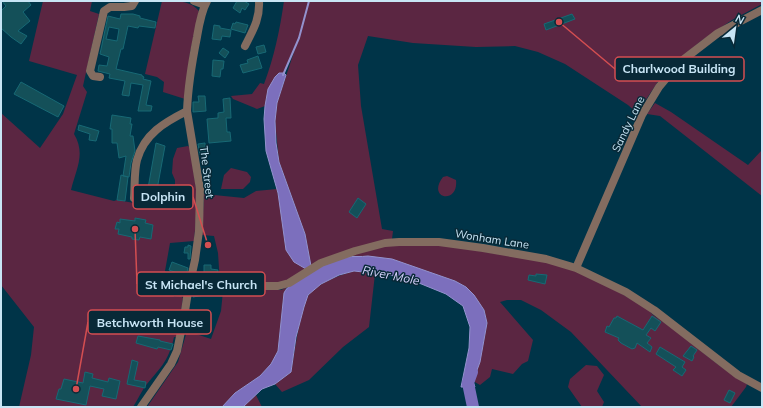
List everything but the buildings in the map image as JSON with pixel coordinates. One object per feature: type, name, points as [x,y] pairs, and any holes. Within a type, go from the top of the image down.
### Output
[{"type":"street","points":[[100,77],[93,76],[90,70],[104,11],[110,7],[132,6],[135,1]]},
{"type":"street","points":[[194,1],[206,3]]},
{"type":"street","points":[[245,46],[259,14],[259,1]]},
{"type":"street","name":"The Street","points":[[141,407],[172,364],[177,350],[195,260],[200,209],[200,189],[187,111],[190,73],[200,23],[206,3]]},
{"type":"street","name":"Sandy Lane","points":[[576,268],[642,115],[659,86],[680,63],[718,33],[762,10]]},
{"type":"street","points":[[134,198],[137,160],[144,145],[155,130],[169,120],[187,111]]},
{"type":"street","name":"Wonham Lane","points":[[190,284],[203,286],[278,286],[288,283],[321,262],[385,243],[399,242],[438,242],[546,259],[576,268],[607,282],[641,301],[720,363],[762,388]]},
{"type":"shaded area","points":[[43,1],[92,1],[90,11],[99,14],[83,86],[87,92],[74,134],[78,141],[80,155],[71,190],[114,201],[117,200],[157,207],[160,201],[175,192],[175,180],[172,173],[173,159],[177,148],[188,146],[190,148],[197,195],[194,241],[170,243],[165,271],[172,279],[185,283],[181,289],[173,294],[174,297],[181,296],[183,298],[177,337],[174,337],[166,360],[144,388],[133,407],[19,407],[31,355],[34,327],[1,285],[1,113],[40,148],[63,114],[77,75],[29,61]]},
{"type":"shaded area","points":[[162,1],[187,3],[199,11],[190,53],[185,99],[163,92],[164,82],[157,77],[145,74]]},
{"type":"shaded area","points":[[284,1],[762,1],[762,4],[732,20],[701,41],[678,60],[661,77],[637,113],[628,105],[565,64],[538,52],[515,46],[476,47],[413,43],[368,36],[358,65],[361,106],[382,229],[393,231],[392,239],[311,266],[305,234],[279,162],[275,121],[277,103],[296,46],[284,73],[279,73],[271,84],[265,106],[257,109],[233,99],[231,96],[252,94],[260,83],[264,84],[271,64],[281,22]]},
{"type":"shaded area","points":[[655,103],[671,112],[748,165],[762,150],[762,196],[660,116],[647,114]]},
{"type":"shaded area","points":[[231,168],[247,172],[251,177],[250,182],[243,189],[221,189],[224,175]]},
{"type":"shaded area","points":[[447,176],[456,180],[456,188],[449,196],[444,196],[440,194],[438,190],[439,184],[443,177]]},
{"type":"shaded area","points":[[277,189],[286,250],[306,269],[282,283],[220,283],[218,253],[214,236],[202,235],[204,194],[244,198],[256,191]]},
{"type":"shaded area","points":[[391,244],[443,245],[560,264],[605,284],[648,309],[653,315],[723,368],[747,384],[746,387],[731,407],[642,407],[571,332],[541,310],[521,300],[507,300],[500,302],[533,340],[528,361],[522,364],[513,374],[492,369],[490,377],[480,385],[473,381],[480,361],[487,323],[484,310],[466,287],[455,281],[428,272],[346,257]]},
{"type":"shaded area","points":[[354,271],[375,274],[369,327],[343,347],[309,380],[282,392],[275,384],[291,372],[301,317],[308,296],[322,283]]},
{"type":"shaded area","points":[[287,287],[284,293],[278,351],[271,364],[260,376],[235,393],[222,407],[147,407],[178,362],[187,331],[211,339],[221,311],[223,291],[241,289],[281,290]]},
{"type":"shaded area","points":[[586,365],[597,366],[604,375],[597,391],[604,402],[602,407],[582,407],[568,387],[570,379]]},
{"type":"shaded area","points":[[256,395],[262,407],[243,407]]},
{"type":"water","points":[[279,73],[284,73],[286,75],[277,103],[275,121],[276,143],[279,162],[305,234],[311,266],[306,269],[294,262],[286,250],[278,193],[266,151],[264,119],[265,106],[268,89]]},
{"type":"water","points":[[368,256],[392,259],[455,281],[466,287],[474,295],[484,310],[487,323],[480,362],[473,381],[475,387],[461,387],[469,348],[470,327],[463,306],[446,294],[414,281],[390,275],[354,271],[339,275],[321,284],[308,295],[296,337],[291,372],[275,384],[262,389],[243,407],[222,407],[235,393],[260,376],[271,364],[278,351],[284,293],[288,288],[302,276],[331,262],[346,257]]},
{"type":"waterway","points":[[283,75],[299,38],[309,1]]},
{"type":"waterway","name":"River Mole","points":[[472,372],[468,383],[473,407]]},
{"type":"place","name":"Charlwood Building","points":[[559,22]]},
{"type":"place","name":"St Michael's Church","points":[[135,229]]},
{"type":"place","name":"Dolphin","points":[[208,245]]},
{"type":"place","name":"Betchworth House","points":[[76,389]]}]
